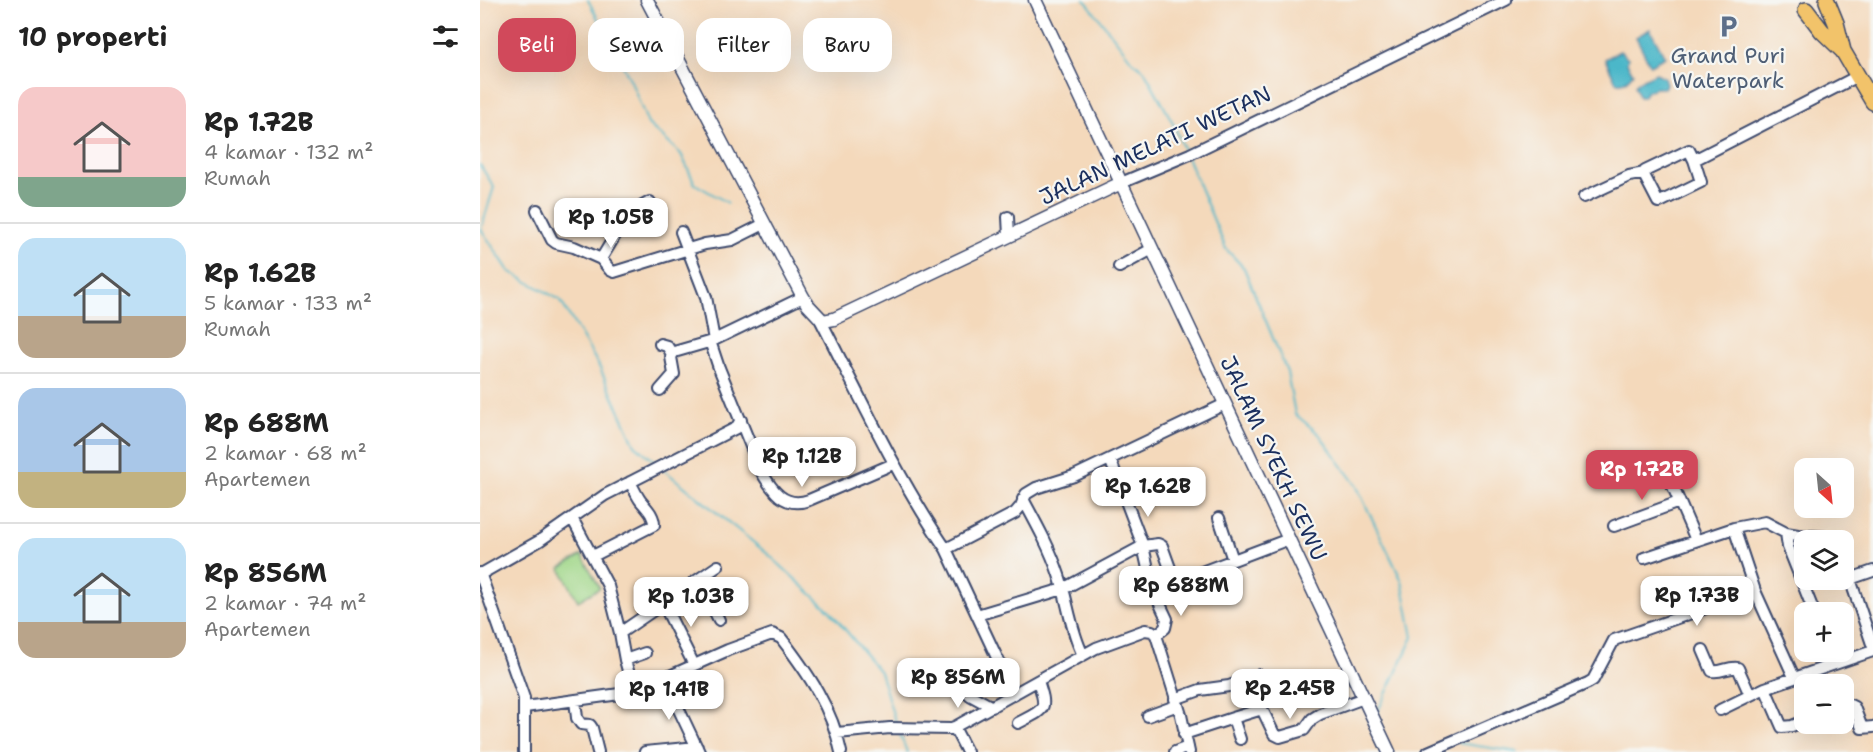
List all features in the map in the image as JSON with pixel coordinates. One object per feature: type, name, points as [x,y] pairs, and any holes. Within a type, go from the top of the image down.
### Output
[{"type":"main road","points":[[1802,5],[1810,11],[1818,11],[1827,0]]},
{"type":"main road","points":[[1827,0],[1843,51]]},
{"type":"main road","points":[[1802,5],[1822,31],[1843,51],[1865,80],[1873,102]]},
{"type":"street","points":[[647,0],[803,297],[820,319],[893,464],[946,549],[1014,694]]},
{"type":"street","name":"JALAM SYEKH SEWU","points":[[1035,0],[1389,752]]},
{"type":"street","name":"JALAN MELATI WETAN","points":[[820,319],[826,321],[834,319],[1121,183],[1190,154],[1506,0]]},
{"type":"street","points":[[1694,160],[1865,80]]},
{"type":"street","points":[[1584,196],[1629,176],[1644,172],[1689,150],[1701,182],[1660,202],[1656,200],[1644,172]]},
{"type":"street","points":[[601,260],[628,214],[650,202]]},
{"type":"street","points":[[537,210],[552,240],[574,247],[601,260],[614,272],[717,241],[732,240],[764,224]]},
{"type":"street","points":[[1008,217],[1009,236]]},
{"type":"street","points":[[681,232],[706,297],[713,340],[711,344],[719,368],[766,478],[781,496],[786,501],[798,504],[893,464]]},
{"type":"street","points":[[1119,267],[1152,249]]},
{"type":"street","points":[[672,354],[678,350],[713,340],[803,297]]},
{"type":"street","points":[[660,344],[665,344],[672,354],[674,374],[660,390]]},
{"type":"street","points":[[946,549],[1015,513],[1028,492],[1067,479],[1225,404]]},
{"type":"street","points":[[524,752],[523,693],[480,573],[539,541],[590,505],[630,482],[736,428],[741,420]]},
{"type":"street","points":[[1110,459],[1143,546],[1153,589],[1167,622],[1165,628],[1155,635]]},
{"type":"street","points":[[1661,459],[1696,540]]},
{"type":"street","points":[[593,556],[654,525],[647,506],[641,502],[630,482]]},
{"type":"street","points":[[1023,499],[1050,551],[1063,588],[1073,632],[1083,655]]},
{"type":"street","points":[[1614,526],[1679,502]]},
{"type":"street","points":[[572,518],[608,586],[634,692]]},
{"type":"street","points":[[1219,518],[1233,560]]},
{"type":"street","points":[[1644,558],[1734,528],[1765,522],[1786,533],[1794,534]]},
{"type":"street","points":[[1720,710],[1794,677],[1755,591],[1734,528]]},
{"type":"street","points":[[1786,533],[1788,547],[1810,602]]},
{"type":"street","points":[[1153,589],[1289,539]]},
{"type":"street","points":[[977,615],[1063,588],[1143,546],[1158,544],[1162,546],[1175,582]]},
{"type":"street","points":[[620,633],[717,566]]},
{"type":"street","points":[[1854,578],[1873,571]]},
{"type":"street","points":[[698,580],[719,620]]},
{"type":"street","points":[[1854,590],[1873,649],[1854,653]]},
{"type":"street","points":[[1428,752],[1593,680],[1614,640],[1755,591]]},
{"type":"street","points":[[663,603],[693,665]]},
{"type":"street","points":[[837,733],[890,728],[947,730],[954,728],[1083,655],[1112,641],[1145,630],[1152,631],[1155,635],[1177,702],[1188,750],[1175,752]]},
{"type":"street","points":[[525,707],[634,692],[747,641],[767,634],[777,635],[816,687],[829,711],[841,752]]},
{"type":"street","points":[[1702,650],[1712,671],[1738,668],[1750,695]]},
{"type":"street","points":[[625,660],[645,652]]},
{"type":"street","points":[[1801,674],[1828,662]]},
{"type":"street","points":[[951,675],[970,695],[992,707]]},
{"type":"street","points":[[1148,716],[1200,690],[1229,686],[1259,675]]},
{"type":"street","points":[[645,752],[698,750],[664,678]]},
{"type":"street","points":[[1018,723],[1043,707],[1038,681]]},
{"type":"street","points":[[1765,688],[1782,727],[1794,725]]},
{"type":"street","points":[[1184,734],[1263,709],[1274,734],[1280,737],[1304,730],[1312,719],[1320,714],[1364,698]]},
{"type":"street","points":[[575,700],[577,718],[581,724],[590,725],[592,728],[598,752]]},
{"type":"street","points":[[1854,706],[1862,729],[1873,726]]},
{"type":"street","points":[[1233,718],[1240,739]]},
{"type":"street","points":[[954,728],[967,752]]},
{"type":"green space","points":[[582,555],[600,588],[578,601],[560,568]]},
{"type":"water","points":[[1650,29],[1665,57],[1650,65],[1636,37]]},
{"type":"water","points":[[1620,51],[1628,58],[1627,63],[1633,73],[1630,78],[1616,82],[1605,59]]},
{"type":"water","points":[[1656,73],[1664,77],[1666,85],[1664,88],[1655,88],[1647,91],[1643,97],[1639,97],[1635,85]]},
{"type":"waterway","points":[[588,0],[631,81],[648,124],[681,154],[695,184],[728,203]]},
{"type":"waterway","points":[[1085,0],[1133,62],[1144,70],[1173,123],[1185,152]]},
{"type":"waterway","points":[[1187,157],[1226,249],[1244,268],[1287,372],[1295,414],[1319,434],[1356,485],[1402,581],[1413,637],[1376,715]]},
{"type":"waterway","points":[[480,165],[494,187],[481,229],[509,271],[560,300],[598,364],[635,445],[658,464]]},
{"type":"waterway","points":[[664,470],[769,555],[830,611],[880,672],[896,724]]},
{"type":"waterway","points":[[899,732],[907,752]]},
{"type":"waterway","points":[[1458,743],[1518,752]]},
{"type":"place","name":"Grand Puri Waterpark","points":[[1728,26]]}]
